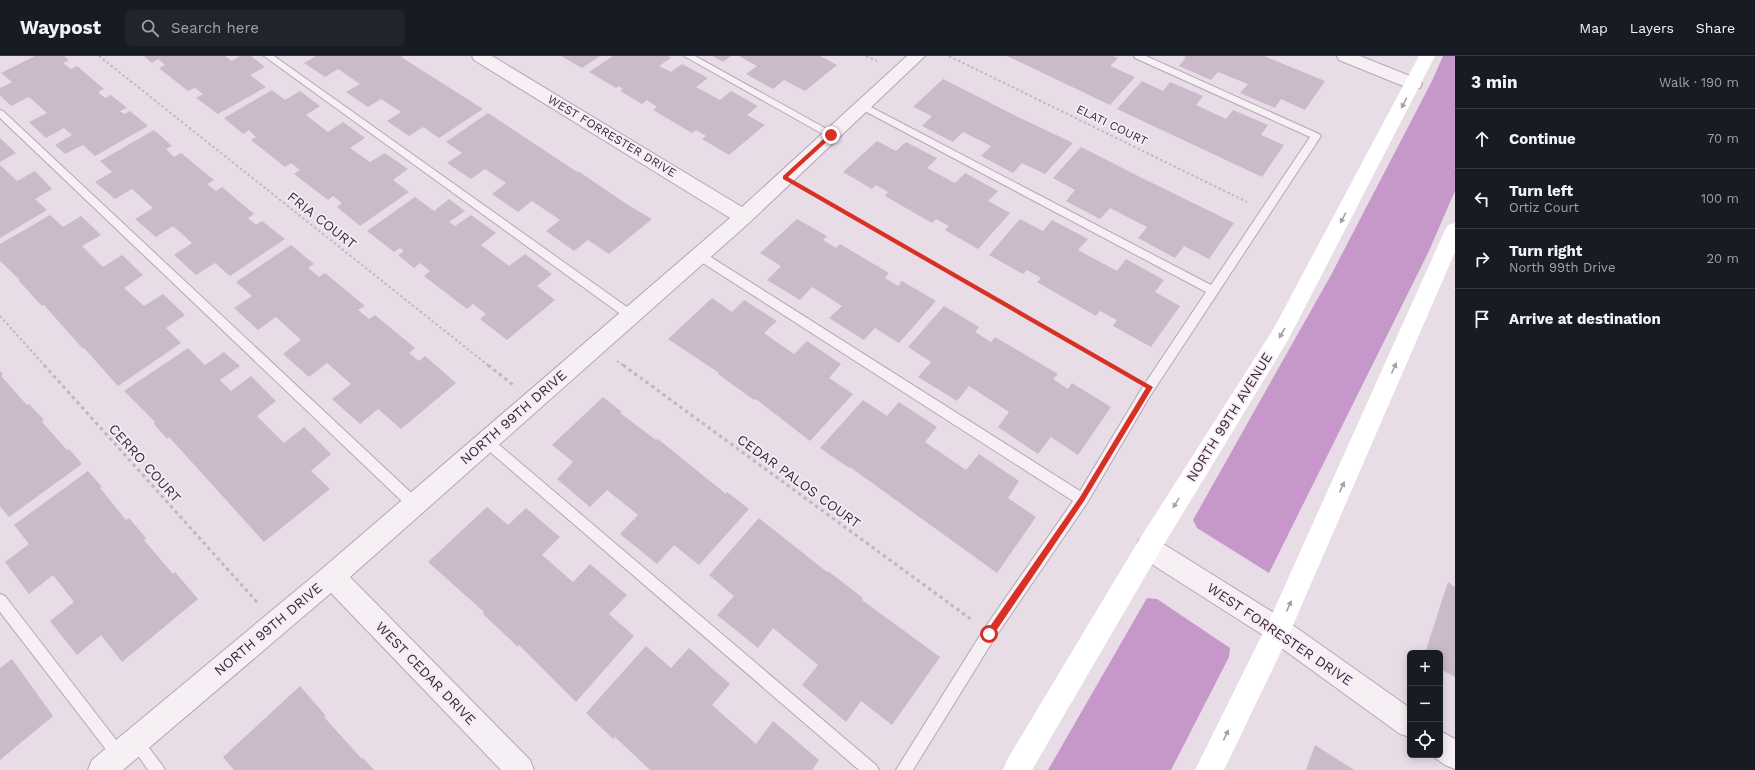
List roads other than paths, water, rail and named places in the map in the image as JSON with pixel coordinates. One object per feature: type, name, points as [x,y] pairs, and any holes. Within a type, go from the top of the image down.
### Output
[{"type":"main road","name":"NORTH 99TH AVENUE","points":[[1018,770],[1148,548],[1281,334],[1414,84],[1427,56]]},
{"type":"main road","points":[[1209,770],[1278,630],[1455,230]]},
{"type":"street","name":"WEST FORRESTER DRIVE","points":[[480,56],[743,217]]},
{"type":"street","name":"NORTH 99TH DRIVE","points":[[102,770],[332,576],[630,314],[743,217],[917,56]]},
{"type":"street","points":[[1345,56],[1414,84]]},
{"type":"street","name":"WEST FORRESTER DRIVE","points":[[1148,548],[1278,630],[1407,722]]},
{"type":"street","name":"WEST CEDAR DRIVE","points":[[332,576],[520,770]]},
{"type":"street","points":[[1443,747],[1455,756]]},
{"type":"lane","points":[[268,56],[630,314]]},
{"type":"lane","points":[[688,56],[831,135]]},
{"type":"lane","points":[[904,770],[991,633],[1082,499],[1150,387],[1316,136],[1138,56]]},
{"type":"lane","points":[[862,106],[1214,291]]},
{"type":"lane","points":[[0,113],[414,504]]},
{"type":"lane","points":[[699,255],[1082,499]]},
{"type":"lane","points":[[486,441],[871,770]]},
{"type":"lane","points":[[3,610],[127,748],[157,770]]}]
